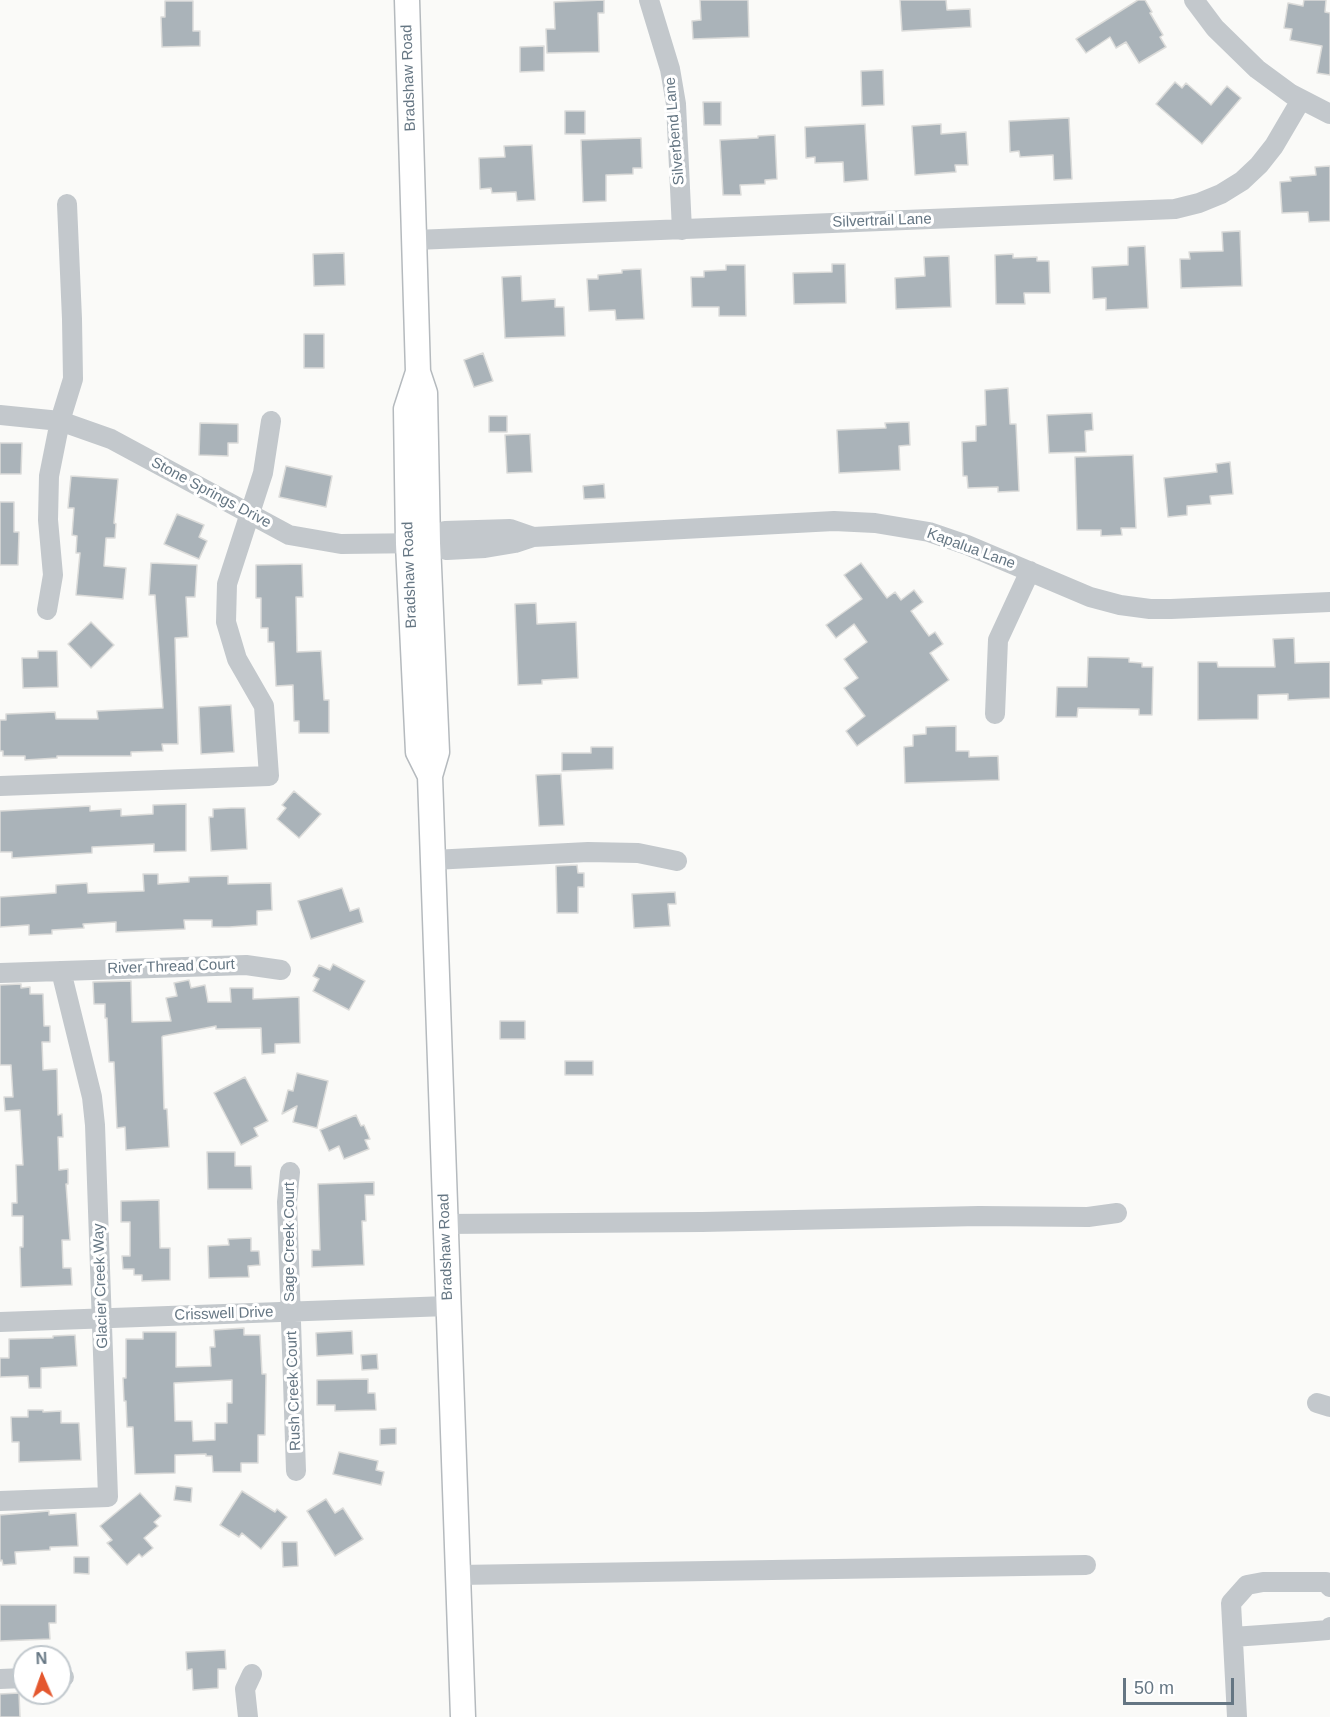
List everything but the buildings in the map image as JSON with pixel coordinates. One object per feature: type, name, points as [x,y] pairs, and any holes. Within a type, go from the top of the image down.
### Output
[{"type":"main road","name":"Bradshaw Road","points":[[407,0],[418,372],[425,393],[418,544],[437,752],[430,776],[463,1717]]},
{"type":"street","name":"Silverbend Lane","points":[[650,0],[670,69],[676,105],[682,230]]},
{"type":"street","points":[[1194,0],[1235,50],[1257,69],[1301,100],[1330,114]]},
{"type":"street","name":"Silvertrail Lane","points":[[415,240],[1175,209],[1221,194],[1242,181],[1274,146],[1301,100]]},
{"type":"street","points":[[46,610],[53,576],[48,520],[49,476],[60,421],[73,379],[67,204]]},
{"type":"street","name":"Stone Springs Drive","points":[[0,416],[60,421],[111,439],[289,535],[341,544],[418,544]]},
{"type":"street","points":[[0,786],[269,776],[264,706],[237,659],[226,622],[227,584],[263,473],[271,421]]},
{"type":"street","name":"Kapalua Lane","points":[[418,544],[445,531],[510,530],[533,537],[834,521],[875,523],[928,532],[968,544],[1090,597],[1120,605],[1150,609],[1330,602]]},
{"type":"street","points":[[995,714],[998,640],[1030,571]]},
{"type":"street","points":[[433,860],[588,852],[638,853],[677,861]]},
{"type":"street","name":"River Thread Court","points":[[0,973],[246,965],[281,970]]},
{"type":"street","name":"Glacier Creek Way","points":[[0,1501],[108,1497],[94,1116],[92,1097],[61,971]]},
{"type":"street","name":"Sage Creek Court","points":[[290,1173],[287,1202],[291,1312]]},
{"type":"street","points":[[446,1224],[1088,1216],[1117,1213]]},
{"type":"street","name":"Crisswell Drive","points":[[0,1322],[448,1306]]},
{"type":"street","name":"Rush Creek Court","points":[[291,1312],[296,1471]]},
{"type":"street","points":[[458,1575],[1086,1565]]},
{"type":"street","points":[[1237,1717],[1231,1603],[1247,1585],[1263,1582],[1326,1582],[1330,1587]]},
{"type":"street","points":[[1233,1637],[1328,1630],[1330,1627]]},
{"type":"street","points":[[248,1717],[245,1689],[252,1674]]}]
